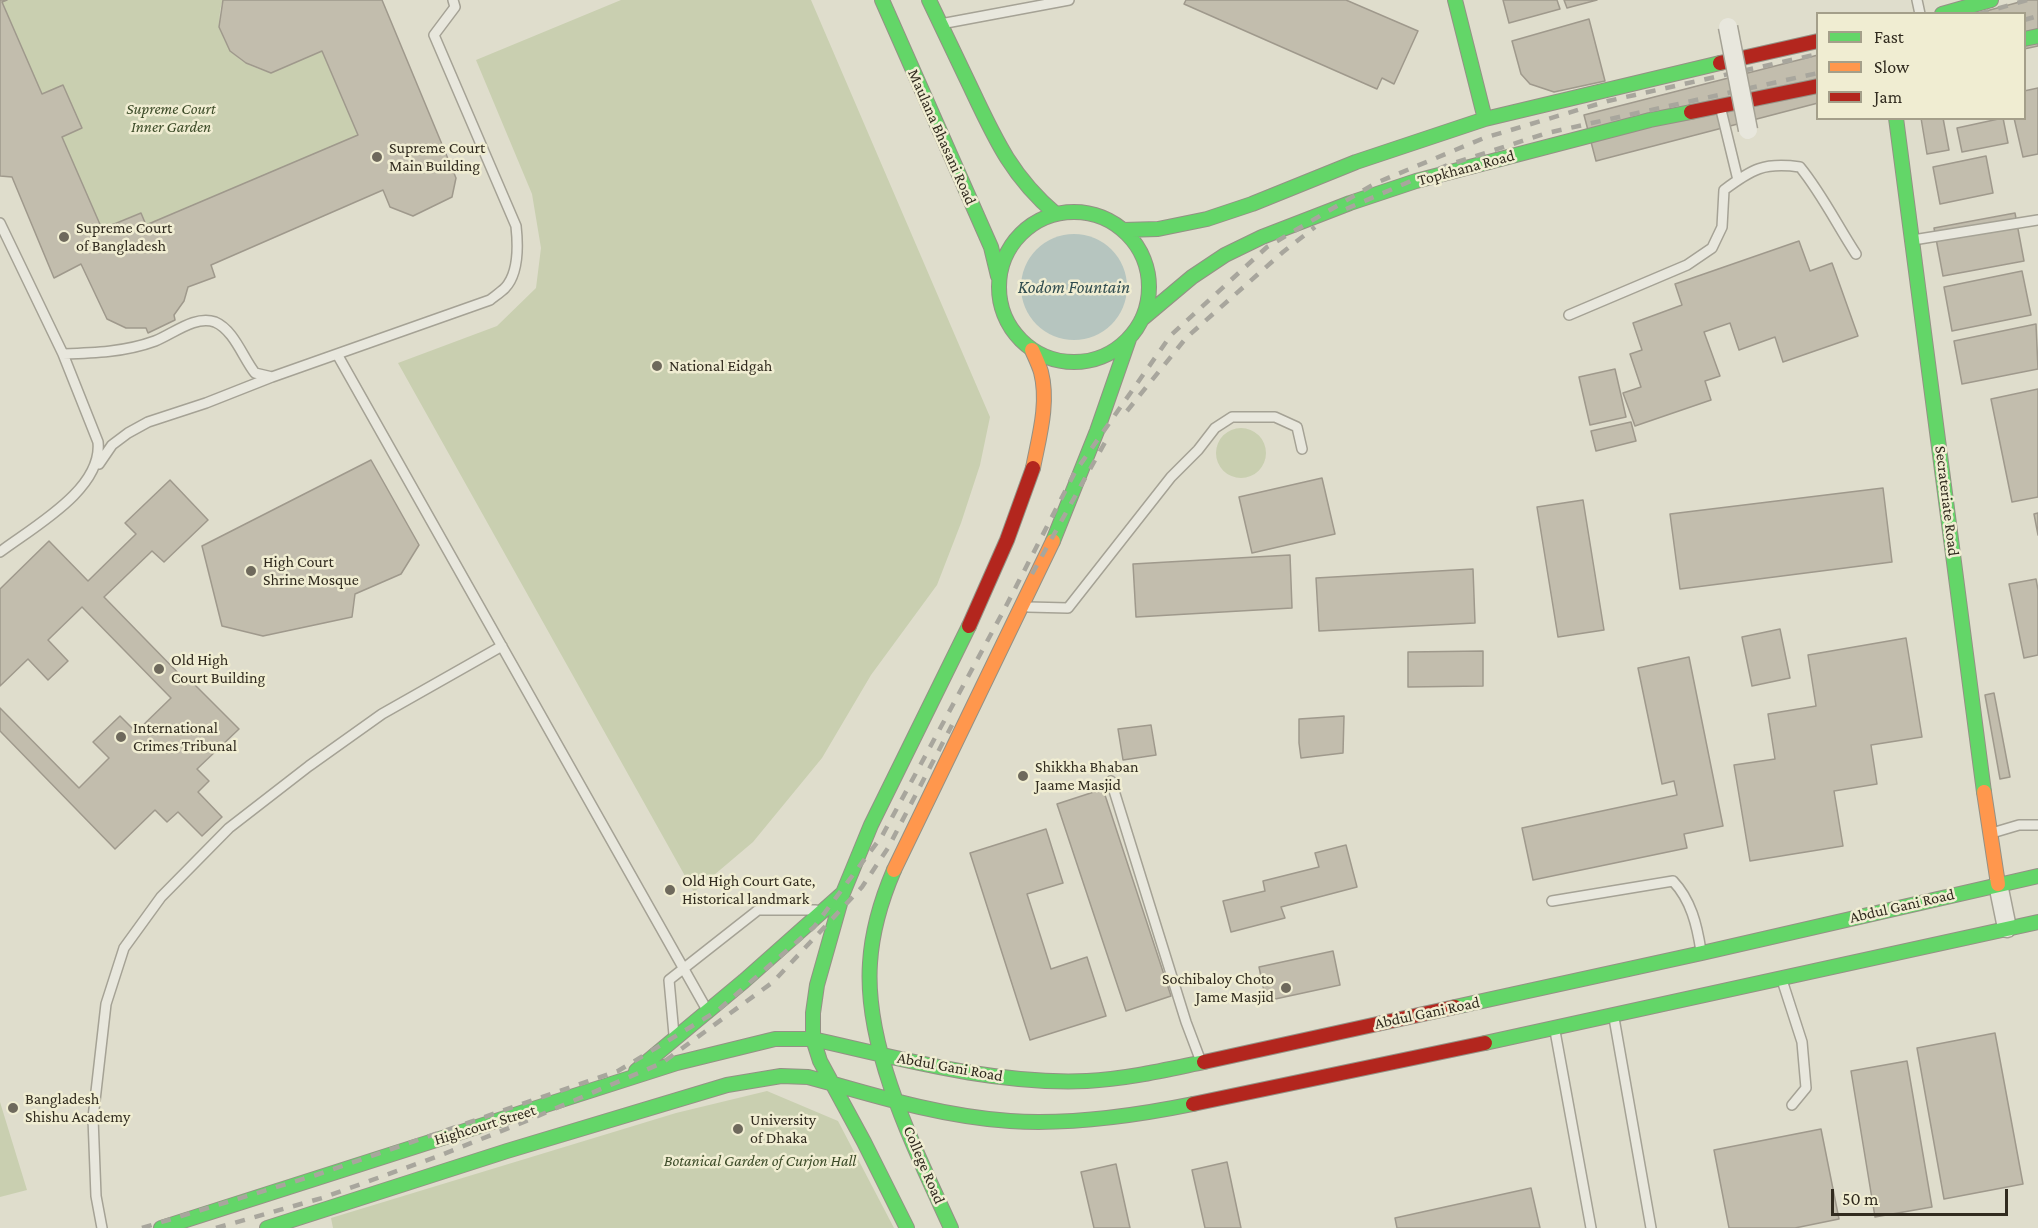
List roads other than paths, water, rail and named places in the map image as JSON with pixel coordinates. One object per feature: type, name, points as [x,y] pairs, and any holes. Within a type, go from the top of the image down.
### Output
[{"type":"main road","name":"Maulana Bhasani Road","points":[[882,0],[991,247],[998,276]]},
{"type":"main road","points":[[929,0],[997,144],[1019,177],[1036,197],[1056,214]]},
{"type":"main road","points":[[1455,0],[1485,119]]},
{"type":"main road","points":[[1949,12],[1991,0]]},
{"type":"main road","points":[[1123,230],[1158,229],[1207,219],[1252,204],[1356,162],[1485,119],[1642,86],[1816,42]]},
{"type":"main road","name":"Topkhana Road","points":[[1142,320],[1192,277],[1225,255],[1262,237],[1350,202],[1649,115],[1720,105],[1816,86]]},
{"type":"main road","name":"Secrateriate Road","points":[[1896,120],[1998,884]]},
{"type":"main road","points":[[1087,213],[1106,219],[1123,230],[1135,242],[1148,272],[1148,304],[1142,320],[1129,339],[1107,354],[1082,362],[1056,360],[1032,350],[1016,336],[1004,318],[998,290],[998,276],[1004,256],[1014,240],[1028,226],[1056,214],[1087,213]]},
{"type":"main road","name":"College Road","points":[[951,1228],[924,1168],[881,1054],[871,1002],[870,962],[893,872],[1049,552],[1097,431],[1129,339]]},
{"type":"main road","points":[[907,1228],[820,1061],[813,1039],[813,1012],[817,985],[843,893],[871,825],[965,634],[1023,500],[1033,469],[1042,423],[1044,394],[1041,372],[1032,350]]},
{"type":"main road","name":"Abdul Gani Road","points":[[813,1039],[986,1075],[1052,1081],[1086,1081],[1125,1077],[1702,953],[2038,876]]},
{"type":"main road","points":[[624,1080],[708,1012],[843,893]]},
{"type":"main road","points":[[830,1083],[937,1111],[1010,1121],[1103,1119],[1159,1111],[1555,1028],[2038,922]]},
{"type":"main road","name":"Highcourt Street","points":[[161,1228],[677,1063],[775,1039],[813,1039]]},
{"type":"main road","name":"Highcourt Street","points":[[267,1228],[507,1151],[726,1085],[781,1076],[808,1077],[830,1083]]},
{"type":"street","points":[[1728,27],[1748,130]]},
{"type":"street","points":[[1998,884],[2007,928]]},
{"type":"lane","points":[[0,552],[64,505],[83,487],[112,445],[148,422],[490,300],[507,286],[515,267],[518,244],[516,226],[434,35],[455,7],[453,0]]},
{"type":"lane","points":[[941,24],[1069,0]]},
{"type":"lane","points":[[1720,105],[1738,180]]},
{"type":"lane","points":[[1569,315],[1687,265],[1712,248],[1722,227],[1724,190],[1750,171],[1779,164],[1800,167],[1817,188],[1834,221],[1856,254]]},
{"type":"lane","points":[[1913,240],[2038,220]]},
{"type":"lane","points":[[0,223],[63,354],[98,442],[96,468]]},
{"type":"lane","points":[[63,354],[111,352],[125,349],[152,342],[175,333],[188,324],[202,320],[216,323],[227,332],[255,373],[272,377]]},
{"type":"lane","points":[[337,354],[708,1012]]},
{"type":"lane","points":[[1022,607],[1068,608],[1171,477],[1198,450],[1215,428],[1232,417],[1275,417],[1297,427],[1302,449]]},
{"type":"lane","points":[[102,1228],[96,1196],[93,1118],[106,1004],[124,948],[161,897],[229,828],[309,766],[382,714],[502,646]]},
{"type":"lane","points":[[1111,781],[1186,1022],[1201,1062]]},
{"type":"lane","points":[[1990,834],[2019,825],[2038,825]]},
{"type":"lane","points":[[1552,901],[1673,881],[1684,892],[1697,925],[1702,953]]},
{"type":"lane","points":[[674,1040],[669,980],[758,910],[825,910]]},
{"type":"lane","points":[[1781,978],[1802,1042],[1806,1088],[1792,1105]]},
{"type":"lane","points":[[1614,1015],[1651,1228]]},
{"type":"lane","points":[[1555,1028],[1592,1228]]},
{"type":"water","name":"Kodom Fountain","points":[[1074,234],[1094,238],[1111,250],[1123,267],[1127,287],[1123,307],[1111,324],[1094,336],[1074,340],[1054,336],[1037,324],[1025,307],[1021,287],[1025,267],[1037,250],[1054,238]]},
{"type":"railway","points":[[1986,12],[2027,0]]},
{"type":"railway","points":[[2026,19],[2038,16]]},
{"type":"railway","points":[[142,1228],[316,1175],[618,1071],[717,1011],[814,927],[882,836],[1004,610],[1075,472],[1171,335],[1267,247],[1376,183],[1484,138],[1608,101],[1816,54]]},
{"type":"railway","points":[[1346,209],[1448,165],[1547,133],[1816,73]]},
{"type":"railway","points":[[1127,411],[1186,338],[1283,252],[1315,227]]},
{"type":"railway","points":[[1032,574],[1109,435]]},
{"type":"railway","points":[[216,1228],[322,1198],[436,1157],[662,1063],[773,982],[862,887],[888,848],[952,725]]},
{"type":"place","name":"Supreme Court Main Building","points":[[377,157]]},
{"type":"place","name":"Supreme Court of Bangladesh","points":[[64,237]]},
{"type":"place","name":"National Eidgah","points":[[657,366]]},
{"type":"place","name":"High Court Shrine Mosque","points":[[251,571]]},
{"type":"place","name":"Old High Court Building","points":[[159,669]]},
{"type":"place","name":"International Crimes Tribunal","points":[[121,737]]},
{"type":"place","name":"Shikkha Bhaban Jaame Masjid","points":[[1023,776]]},
{"type":"place","name":"Old High Court Gate, Historical landmark","points":[[670,890]]},
{"type":"place","name":"Sochibaloy Choto Jame Masjid","points":[[1286,988]]},
{"type":"place","name":"Bangladesh Shishu Academy","points":[[13,1108]]},
{"type":"place","name":"University of Dhaka","points":[[738,1129]]},
{"type":"park label","name":"Supreme Court Inner Garden","points":[[171,118]]},
{"type":"park label","name":"Botanical Garden of Curjon Hall","points":[[760,1161]]}]
